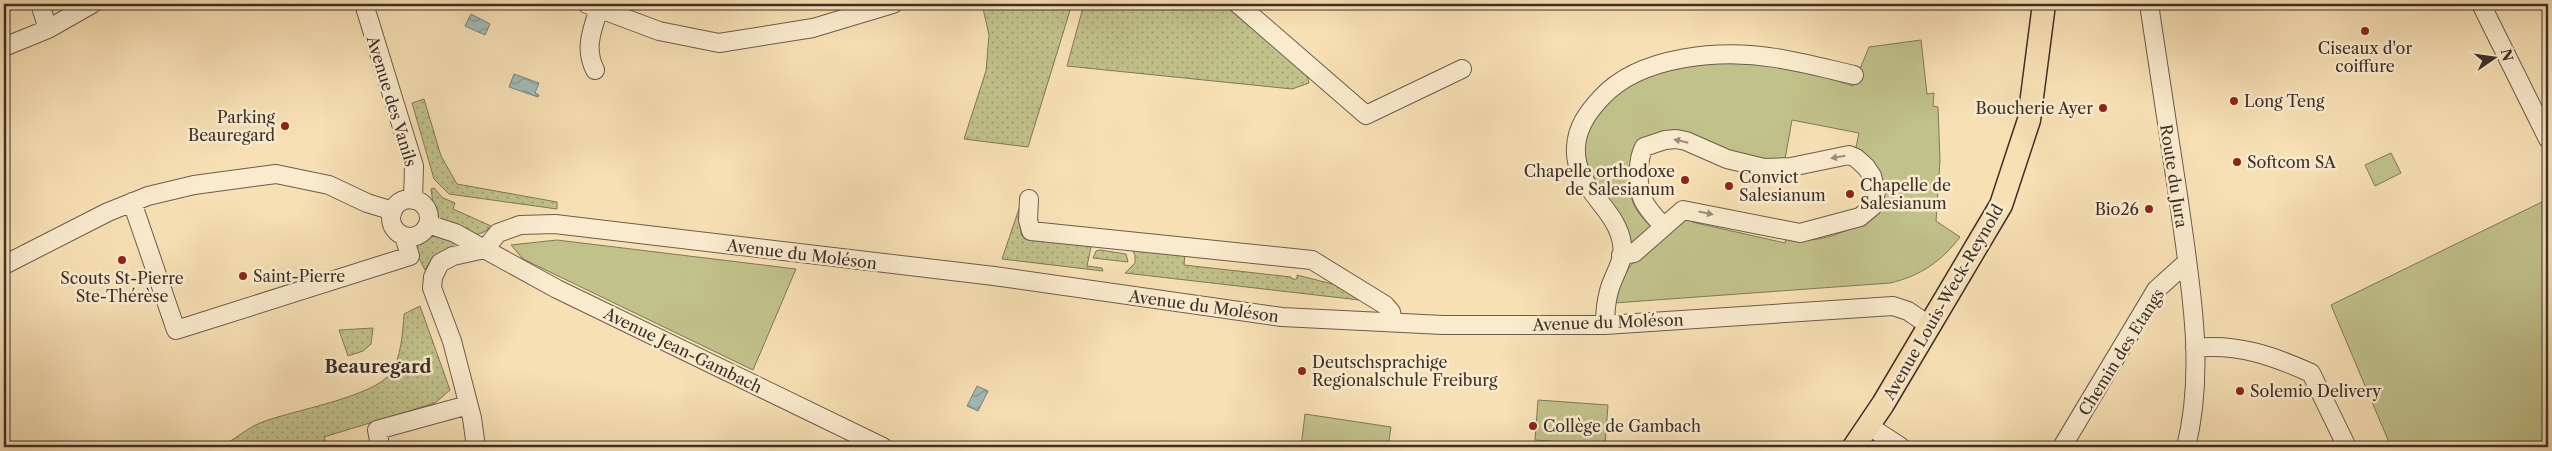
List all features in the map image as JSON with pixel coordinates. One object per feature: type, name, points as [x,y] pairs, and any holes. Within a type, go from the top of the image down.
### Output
[{"type":"main road","name":"Avenue Louis-Weck-Reynold","points":[[1854,447],[1869,426],[1930,326],[2001,205],[2029,120],[2044,4]]},
{"type":"street","points":[[40,4],[48,29]]},
{"type":"street","points":[[4,47],[48,29],[92,4]]},
{"type":"street","name":"Avenue des Vanils","points":[[364,4],[414,166],[413,200]]},
{"type":"street","points":[[595,70],[589,57],[593,6],[659,30],[719,43],[813,28],[893,4]]},
{"type":"street","points":[[1238,4],[1366,115],[1462,69]]},
{"type":"street","name":"Route du Jura","points":[[2149,4],[2187,262],[2195,348],[2194,390],[2186,447]]},
{"type":"street","points":[[2481,4],[2548,139]]},
{"type":"street","points":[[1604,325],[1609,289],[1620,266],[1623,246],[1619,230],[1610,214],[1585,183],[1577,166],[1576,148],[1579,133],[1587,113],[1612,88],[1626,77],[1655,64],[1735,55],[1774,57],[1854,75]]},
{"type":"street","points":[[1621,256],[1634,253],[1663,226],[1678,212],[1687,209],[1807,232],[1860,217],[1873,206],[1876,192],[1872,176],[1866,167],[1856,158],[1849,155],[1791,167],[1764,168],[1727,159],[1686,141],[1665,140],[1644,148],[1639,160],[1638,183],[1643,203],[1663,226]]},
{"type":"street","points":[[4,265],[108,212],[132,202],[194,185],[276,174],[329,184],[367,203],[392,211]]},
{"type":"street","points":[[132,202],[176,330],[410,256],[404,236],[393,226],[392,211],[400,202],[413,200],[420,202],[427,210],[428,224],[418,236],[404,236]]},
{"type":"street","points":[[1029,200],[1028,220],[1031,232],[1312,260],[1385,305],[1390,312],[1393,322]]},
{"type":"street","name":"Avenue Jean-Gambach","points":[[428,224],[454,233],[557,289],[883,447]]},
{"type":"street","name":"Avenue du Moléson","points":[[485,249],[498,233],[506,230],[520,225],[554,224],[994,276],[1282,318],[1393,322],[1604,325],[1893,306],[1908,311],[1930,326]]},
{"type":"street","points":[[476,447],[452,341],[432,288],[432,277],[440,263],[453,256],[485,249]]},
{"type":"street","name":"Chemin des Etangs","points":[[2062,447],[2156,290],[2187,262]]},
{"type":"street","points":[[2195,348],[2222,346],[2279,359],[2311,373],[2347,447]]},
{"type":"street","points":[[379,440],[377,430],[468,405]]},
{"type":"street","points":[[1869,426],[1901,447]]},
{"type":"green space","points":[[982,4],[1072,4],[1028,147],[964,139],[986,71],[989,35]]},
{"type":"green space","points":[[1084,4],[1231,4],[1306,71],[1309,83],[1292,89],[1067,66]]},
{"type":"green space","points":[[1921,40],[1927,94],[1934,93],[1933,106],[1938,107],[1940,160],[1936,221],[1960,237],[1937,261],[1920,272],[1890,283],[1614,303],[1617,289],[1630,266],[1679,219],[1692,216],[1692,222],[1785,243],[1787,236],[1799,240],[1812,240],[1832,236],[1852,228],[1877,213],[1856,147],[1859,133],[1792,120],[1785,159],[1759,160],[1659,136],[1637,173],[1632,184],[1631,194],[1634,205],[1641,216],[1654,229],[1632,244],[1621,217],[1585,168],[1585,140],[1594,121],[1611,99],[1628,87],[1654,75],[1681,67],[1710,63],[1769,66],[1798,71],[1853,86],[1869,47]]},
{"type":"green space","points":[[424,99],[441,156],[457,184],[557,202],[557,209],[449,194],[434,179],[412,103]]},
{"type":"green space","points":[[2391,153],[2401,173],[2375,186],[2365,165]]},
{"type":"green space","points":[[434,188],[443,198],[455,203],[453,209],[491,226],[478,234],[471,234],[456,229],[435,218],[431,189]]},
{"type":"green space","points":[[1024,194],[1021,235],[1101,244],[1091,247],[1087,266],[1102,268],[1103,271],[1002,259]]},
{"type":"green space","points":[[2548,199],[2548,447],[2391,447],[2331,305]]},
{"type":"green space","points":[[435,234],[458,242],[459,246],[432,258],[425,270],[412,244]]},
{"type":"green space","points":[[557,240],[796,269],[753,370],[523,259],[511,245]]},
{"type":"green space","points":[[1131,248],[1185,253],[1184,265],[1291,277],[1292,279],[1297,279],[1297,275],[1348,288],[1368,301],[1125,273],[1135,263],[1135,255]]},
{"type":"green space","points":[[1096,251],[1126,254],[1128,262],[1093,258]]},
{"type":"green space","points":[[420,306],[450,390],[435,403],[324,437],[327,447],[218,447],[260,423],[350,396],[367,390],[381,382],[391,373],[397,360],[401,344],[404,314]]},
{"type":"green space","points":[[373,328],[371,344],[363,351],[348,356],[339,330]]},
{"type":"green space","points":[[1538,400],[1608,405],[1605,445],[1535,440]]},
{"type":"green space","points":[[1305,414],[1391,427],[1388,447],[1301,447]]},
{"type":"water","points":[[471,14],[490,24],[485,35],[465,26]]},
{"type":"water","points":[[514,74],[539,83],[535,93],[539,95],[538,97],[509,87]]},
{"type":"water","points":[[977,386],[988,391],[978,411],[967,406]]},
{"type":"place","name":"Ciseaux d'or coiffure","points":[[2365,31]]},
{"type":"place","name":"Long Teng","points":[[2234,101]]},
{"type":"place","name":"Boucherie Ayer","points":[[2103,108]]},
{"type":"place","name":"Parking Beauregard","points":[[285,126]]},
{"type":"place","name":"Softcom SA","points":[[2237,162]]},
{"type":"place","name":"Chapelle orthodoxe de Salesianum","points":[[1685,180]]},
{"type":"place","name":"Convict Salesianum","points":[[1729,186]]},
{"type":"place","name":"Chapelle de Salesianum","points":[[1850,194]]},
{"type":"place","name":"Bio26","points":[[2149,209]]},
{"type":"place","name":"Scouts St-Pierre Ste-Thérèse","points":[[122,260]]},
{"type":"place","name":"Saint-Pierre","points":[[243,276]]},
{"type":"place","name":"Deutschsprachige Regionalschule Freiburg","points":[[1302,371]]},
{"type":"place","name":"Solemio Delivery","points":[[2240,391]]},
{"type":"place","name":"Collège de Gambach","points":[[1533,426]]},
{"type":"district","name":"Beauregard","points":[[378,367]]}]
